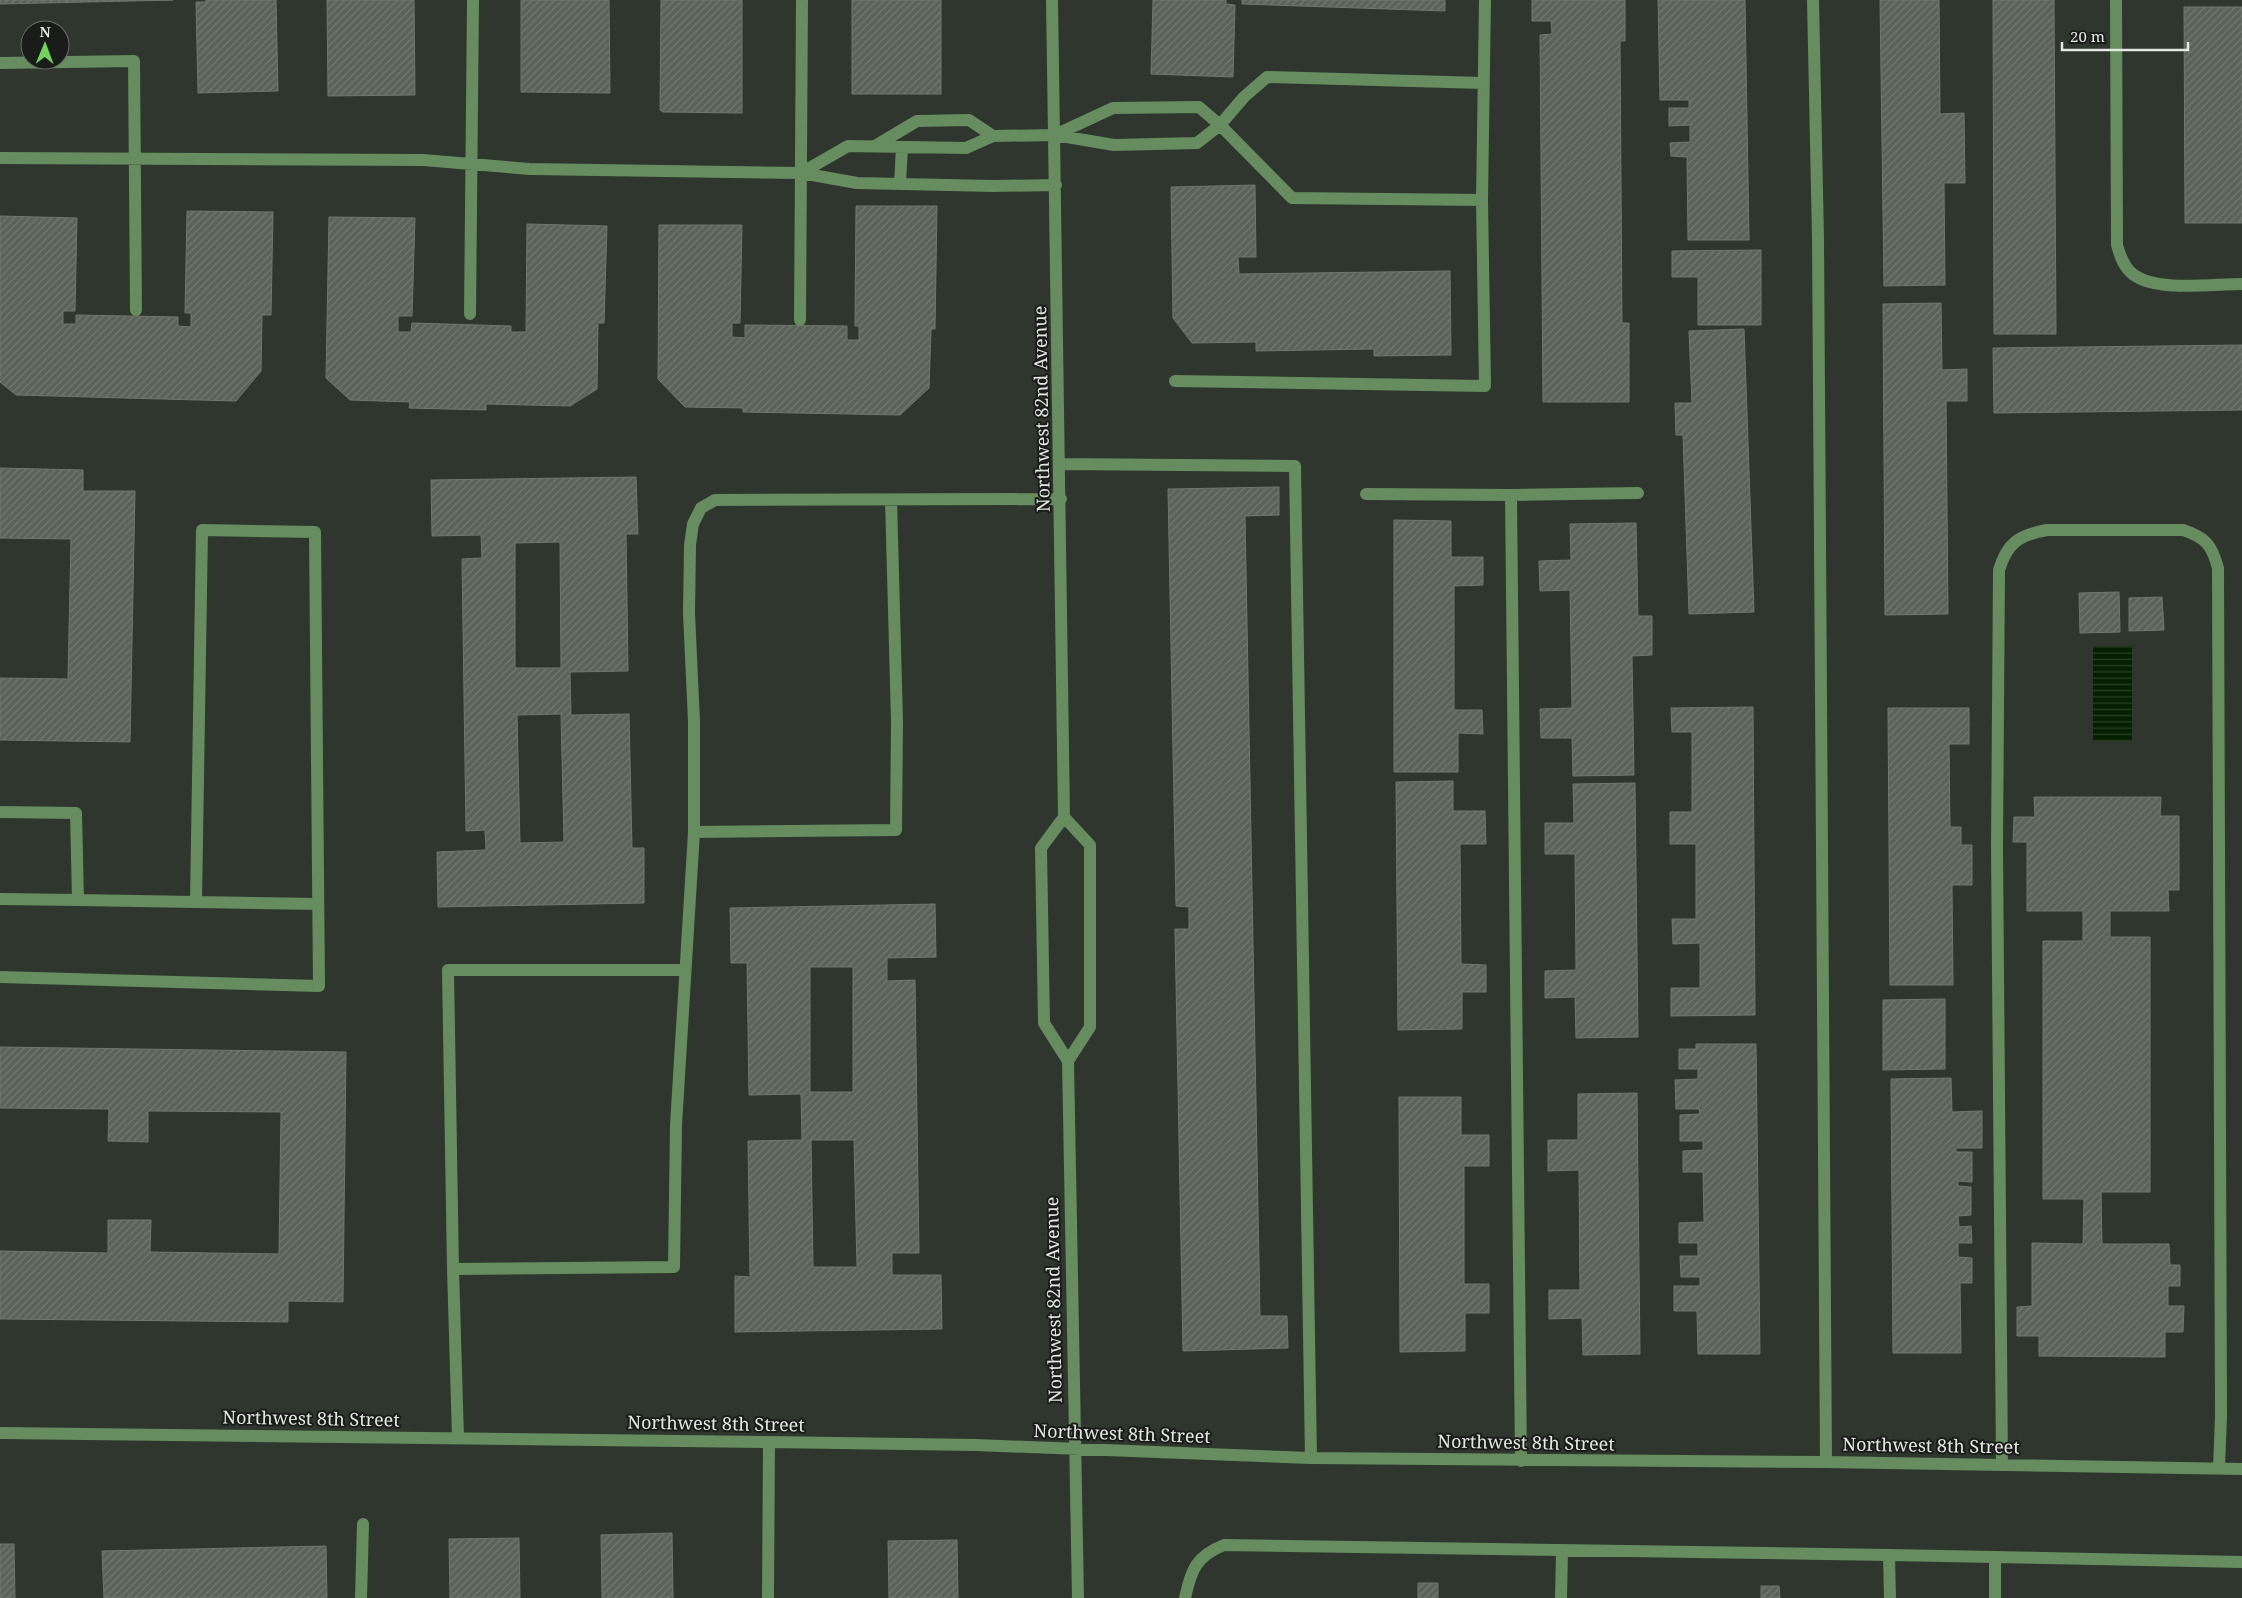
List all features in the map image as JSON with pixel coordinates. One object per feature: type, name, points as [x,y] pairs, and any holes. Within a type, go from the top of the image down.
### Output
[{"type":"street","points":[[470,314],[473,0]]},
{"type":"street","points":[[800,320],[802,0]]},
{"type":"street","name":"Northwest 82nd Avenue","points":[[1052,0],[1061,499],[1064,817]]},
{"type":"street","points":[[1175,381],[1485,386],[1482,200],[1485,0]]},
{"type":"street","points":[[1814,0],[1818,248],[1826,1462]]},
{"type":"street","points":[[2116,0],[2117,245],[2122,261],[2133,275],[2149,283],[2164,285],[2242,284]]},
{"type":"street","points":[[0,63],[134,61],[136,310]]},
{"type":"street","points":[[801,173],[848,146],[966,148],[993,136],[1055,134],[1114,145],[1198,143],[1220,125],[1244,97],[1267,77],[1483,83]]},
{"type":"street","points":[[1055,134],[1114,108],[1199,107],[1220,125],[1292,198],[1482,200]]},
{"type":"street","points":[[875,146],[917,121],[969,120],[993,136]]},
{"type":"street","points":[[900,184],[902,146]]},
{"type":"street","points":[[0,158],[423,160],[530,169],[801,173],[857,183],[993,186],[1056,185]]},
{"type":"street","points":[[1060,464],[1295,466],[1312,1458]]},
{"type":"street","points":[[1366,494],[1511,495],[1638,493]]},
{"type":"street","points":[[1511,495],[1521,1461]]},
{"type":"street","points":[[453,1270],[674,1267],[676,1125],[684,970],[694,832],[694,722],[689,613],[690,545],[693,524],[701,508],[715,500],[1061,499]]},
{"type":"street","points":[[694,832],[896,830],[897,721],[891,500]]},
{"type":"street","points":[[0,977],[319,986],[314,532],[202,530],[196,902]]},
{"type":"street","points":[[2002,1464],[1997,848],[1999,570],[2003,554],[2014,542],[2029,534],[2047,530],[2183,530],[2198,535],[2209,545],[2218,568],[2219,1468]]},
{"type":"street","points":[[0,812],[76,812],[78,900]]},
{"type":"street","points":[[1064,817],[1090,845],[1090,1027],[1068,1061],[1044,1022],[1041,857],[1041,848],[1064,817]]},
{"type":"street","points":[[0,899],[318,904]]},
{"type":"street","points":[[458,1438],[448,970],[684,970]]},
{"type":"street","name":"Northwest 82nd Avenue","points":[[1068,1061],[1078,1598]]},
{"type":"street","name":"Northwest 8th Street","points":[[0,1434],[976,1445],[1312,1458],[2002,1464],[2242,1469]]},
{"type":"street","points":[[768,1598],[769,1442]]},
{"type":"street","points":[[361,1598],[364,1524]]},
{"type":"street","points":[[1185,1598],[1189,1579],[1198,1562],[1209,1551],[1224,1545],[2242,1562]]},
{"type":"street","points":[[1561,1598],[1562,1551]]},
{"type":"street","points":[[1889,1555],[1890,1598]]},
{"type":"street","points":[[1995,1557],[1995,1598]]},
{"type":"shaded area","points":[[2093,646],[2132,646],[2132,741],[2093,741]]},
{"type":"building","points":[[0,0],[173,0],[0,4]]},
{"type":"building","points":[[206,0],[276,0],[278,91],[198,93],[196,2],[206,2]]},
{"type":"building","points":[[327,0],[414,0],[415,95],[328,96]]},
{"type":"building","points":[[521,0],[609,0],[610,93],[521,92]]},
{"type":"building","points":[[661,0],[742,0],[742,113],[663,112],[660,110]]},
{"type":"building","points":[[852,0],[941,0],[941,94],[852,94]]},
{"type":"building","points":[[1153,0],[1226,0],[1226,4],[1235,5],[1233,77],[1151,74]]},
{"type":"building","points":[[1242,0],[1445,0],[1445,11],[1242,4]]},
{"type":"building","points":[[1532,0],[1625,0],[1625,41],[1620,41],[1622,323],[1629,323],[1629,402],[1543,402],[1540,35],[1552,34],[1551,21],[1532,21]]},
{"type":"building","points":[[1658,0],[1745,0],[1749,240],[1688,240],[1687,157],[1671,156],[1670,143],[1690,142],[1690,125],[1669,126],[1669,108],[1689,108],[1689,100],[1660,100]]},
{"type":"building","points":[[1880,0],[1939,0],[1940,114],[1964,113],[1965,183],[1944,183],[1945,285],[1884,286]]},
{"type":"building","points":[[1993,0],[2054,0],[2056,334],[1994,334]]},
{"type":"building","points":[[2184,7],[2242,7],[2242,223],[2185,223]]},
{"type":"building","points":[[1255,185],[1256,257],[1238,257],[1239,274],[1450,271],[1451,355],[1374,356],[1374,349],[1256,351],[1256,342],[1192,343],[1173,318],[1171,187]]},
{"type":"building","points":[[856,206],[937,206],[935,329],[931,329],[929,388],[900,415],[743,412],[743,408],[685,407],[658,379],[659,225],[742,225],[740,323],[732,323],[732,337],[745,338],[745,325],[847,326],[847,340],[859,340],[859,326],[855,326]]},
{"type":"building","points":[[187,211],[273,212],[271,315],[262,315],[261,371],[236,401],[16,395],[0,382],[0,216],[77,218],[75,311],[63,311],[63,324],[76,324],[76,315],[178,317],[178,326],[191,327],[191,313],[185,313]]},
{"type":"building","points":[[329,217],[415,218],[412,316],[398,316],[398,332],[411,332],[412,323],[511,326],[511,332],[526,332],[527,224],[607,226],[604,323],[598,323],[597,389],[570,406],[486,404],[486,410],[409,408],[410,402],[350,400],[326,378]]},
{"type":"building","points":[[1761,250],[1761,325],[1698,325],[1698,277],[1672,277],[1672,251]]},
{"type":"building","points":[[1941,303],[1942,370],[1967,369],[1967,401],[1946,401],[1948,614],[1885,615],[1883,304]]},
{"type":"building","points":[[1744,329],[1754,612],[1689,614],[1683,435],[1676,435],[1675,403],[1692,403],[1689,331]]},
{"type":"building","points":[[2242,345],[2242,410],[1994,413],[1993,348]]},
{"type":"building","points":[[0,468],[83,470],[83,491],[135,491],[130,742],[0,740],[0,678],[68,679],[71,539],[0,538]]},
{"type":"building","points":[[636,477],[638,534],[626,534],[628,671],[570,672],[571,715],[629,714],[632,848],[644,848],[644,903],[438,907],[437,852],[486,850],[485,830],[466,831],[462,559],[482,558],[481,535],[432,536],[431,480]],"holes":[[[560,542],[561,668],[515,668],[515,543]],[[561,714],[564,842],[520,843],[517,715]]]},
{"type":"building","points":[[1279,487],[1279,515],[1245,516],[1260,1316],[1287,1316],[1288,1348],[1183,1351],[1175,929],[1189,929],[1189,907],[1176,906],[1168,489]]},
{"type":"building","points":[[1394,520],[1451,521],[1451,557],[1483,557],[1483,585],[1454,586],[1454,710],[1482,710],[1483,734],[1458,733],[1458,772],[1394,772]]},
{"type":"building","points":[[1636,523],[1638,616],[1652,616],[1652,655],[1632,656],[1634,775],[1573,776],[1572,738],[1541,738],[1540,709],[1572,708],[1570,590],[1540,591],[1539,561],[1571,560],[1570,524]]},
{"type":"building","points":[[2119,592],[2120,632],[2080,633],[2079,593]]},
{"type":"building","points":[[2162,597],[2164,630],[2129,631],[2129,598]]},
{"type":"building","points":[[1753,707],[1755,1015],[1671,1016],[1671,988],[1700,988],[1700,943],[1673,944],[1672,919],[1696,919],[1696,844],[1670,844],[1670,812],[1692,812],[1692,732],[1672,732],[1671,708]]},
{"type":"building","points":[[1888,708],[1969,708],[1969,744],[1949,744],[1950,827],[1961,827],[1961,845],[1972,845],[1972,885],[1952,885],[1953,985],[1890,985]]},
{"type":"building","points":[[1453,781],[1453,811],[1485,811],[1486,844],[1460,844],[1461,964],[1486,965],[1486,992],[1462,992],[1462,1029],[1398,1030],[1396,782]]},
{"type":"building","points":[[1635,783],[1638,1037],[1576,1038],[1575,997],[1545,998],[1545,971],[1576,970],[1575,854],[1545,854],[1545,823],[1574,823],[1573,784]]},
{"type":"building","points":[[2034,797],[2161,797],[2160,816],[2179,816],[2179,890],[2168,890],[2169,911],[2110,911],[2110,937],[2150,937],[2150,1192],[2101,1192],[2102,1244],[2169,1244],[2170,1265],[2180,1265],[2180,1286],[2168,1286],[2168,1306],[2184,1306],[2183,1332],[2165,1332],[2165,1357],[2039,1356],[2039,1336],[2017,1336],[2017,1307],[2032,1306],[2032,1243],[2083,1244],[2084,1199],[2043,1199],[2043,941],[2083,941],[2083,911],[2027,911],[2027,842],[2013,842],[2014,817],[2035,817]]},
{"type":"building","points":[[935,904],[936,957],[887,958],[887,981],[915,980],[919,1253],[892,1253],[892,1275],[941,1275],[942,1329],[735,1332],[735,1276],[750,1277],[748,1141],[802,1140],[801,1094],[749,1095],[747,963],[731,963],[730,908]],"holes":[[[810,967],[853,967],[853,1092],[810,1092]],[[811,1140],[854,1140],[857,1267],[813,1267]]]},
{"type":"building","points":[[1945,999],[1945,1069],[1883,1070],[1883,1000]]},
{"type":"building","points":[[1696,1044],[1756,1044],[1760,1354],[1698,1354],[1697,1311],[1674,1311],[1674,1286],[1700,1286],[1700,1277],[1681,1277],[1680,1256],[1698,1256],[1698,1243],[1679,1243],[1679,1223],[1704,1222],[1703,1172],[1683,1172],[1683,1151],[1703,1150],[1703,1141],[1680,1141],[1680,1115],[1700,1114],[1699,1109],[1676,1109],[1675,1080],[1698,1079],[1698,1069],[1679,1069],[1679,1049],[1696,1049]]},
{"type":"building","points":[[0,1047],[346,1052],[343,1302],[288,1301],[288,1322],[0,1319],[0,1251],[108,1253],[108,1220],[151,1220],[150,1252],[279,1254],[281,1112],[148,1111],[148,1142],[108,1141],[109,1109],[0,1108]]},
{"type":"building","points":[[1951,1078],[1952,1112],[1982,1111],[1982,1148],[1956,1148],[1956,1152],[1972,1152],[1972,1182],[1958,1181],[1958,1186],[1971,1187],[1971,1215],[1958,1216],[1959,1227],[1971,1226],[1972,1243],[1958,1243],[1958,1257],[1972,1258],[1972,1283],[1960,1283],[1961,1353],[1893,1353],[1891,1079]]},
{"type":"building","points":[[1637,1093],[1640,1354],[1583,1355],[1582,1318],[1549,1319],[1549,1290],[1580,1290],[1579,1170],[1548,1171],[1548,1140],[1578,1140],[1578,1094]]},
{"type":"building","points":[[1399,1097],[1461,1097],[1461,1135],[1489,1135],[1489,1166],[1464,1166],[1464,1284],[1489,1284],[1489,1313],[1465,1313],[1465,1351],[1400,1352]]},
{"type":"building","points":[[672,1533],[673,1598],[602,1598],[601,1535]]},
{"type":"building","points":[[519,1538],[520,1598],[450,1598],[449,1539]]},
{"type":"building","points":[[957,1540],[958,1598],[889,1598],[888,1541]]},
{"type":"building","points":[[0,1544],[14,1544],[15,1598],[0,1598]]},
{"type":"building","points":[[326,1546],[327,1598],[104,1598],[102,1551]]},
{"type":"building","points":[[1418,1583],[1438,1583],[1438,1598],[1418,1598]]},
{"type":"building","points":[[1761,1586],[1779,1586],[1780,1598],[1761,1598]]}]
